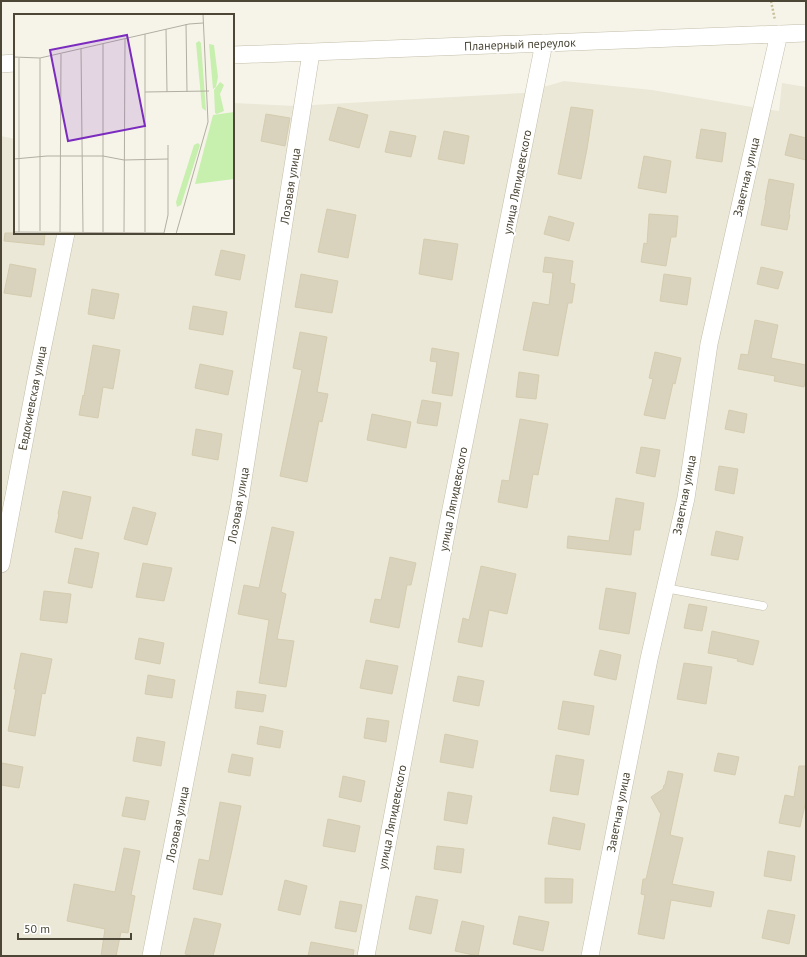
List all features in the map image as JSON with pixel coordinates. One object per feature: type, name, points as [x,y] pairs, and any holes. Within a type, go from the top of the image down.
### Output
[{"type":"street","name":"Планерный переулок","points":[[234,55],[806,33]]},
{"type":"street","name":"Заветная улица","points":[[590,956],[649,658],[686,498],[709,344],[780,34]]},
{"type":"street","name":"улица Ляпидевского","points":[[366,956],[451,512],[544,43]]},
{"type":"street","name":"Лозовая улица","points":[[151,956],[238,505],[311,53]]},
{"type":"street","points":[[1,64],[14,64]]},
{"type":"street","name":"Евдокиевская улица","points":[[1,564],[66,234]]},
{"type":"lane","points":[[665,588],[763,606]]},
{"type":"shaded area","points":[[564,81],[652,90],[779,111],[782,83],[806,87],[806,956],[1,956],[1,136],[14,139],[14,234],[234,234],[234,103],[295,106],[523,93]]},
{"type":"building","points":[[338,107],[368,115],[359,148],[329,140]]},
{"type":"building","points":[[571,107],[593,110],[581,179],[558,174]]},
{"type":"building","points":[[266,114],[290,118],[285,146],[261,141]]},
{"type":"building","points":[[701,129],[726,133],[722,162],[696,158]]},
{"type":"building","points":[[390,131],[416,136],[411,157],[385,152]]},
{"type":"building","points":[[444,131],[469,136],[464,164],[438,159]]},
{"type":"building","points":[[790,134],[806,138],[806,160],[785,155]]},
{"type":"building","points":[[644,156],[671,161],[666,193],[638,188]]},
{"type":"building","points":[[769,179],[794,184],[787,230],[761,225]]},
{"type":"building","points":[[327,209],[356,215],[348,258],[318,252]]},
{"type":"building","points":[[649,214],[678,216],[676,237],[671,237],[666,266],[641,262],[644,243],[647,244]]},
{"type":"building","points":[[549,216],[574,223],[569,241],[544,234]]},
{"type":"building","points":[[5,233],[45,234],[44,245],[4,241]]},
{"type":"building","points":[[424,239],[458,244],[452,280],[419,274]]},
{"type":"building","points":[[221,250],[245,255],[240,280],[215,275]]},
{"type":"building","points":[[545,257],[573,261],[570,283],[575,284],[572,303],[568,303],[558,356],[523,350],[533,302],[549,305],[553,273],[543,272]]},
{"type":"building","points":[[10,264],[36,269],[31,297],[4,293]]},
{"type":"building","points":[[761,267],[783,272],[778,289],[757,284]]},
{"type":"building","points":[[301,274],[338,281],[332,313],[295,307]]},
{"type":"building","points":[[664,274],[691,278],[687,305],[660,301]]},
{"type":"building","points":[[92,289],[119,294],[114,319],[88,314]]},
{"type":"building","points":[[193,306],[227,312],[223,335],[189,329]]},
{"type":"building","points":[[755,320],[778,325],[771,358],[806,365],[804,387],[774,381],[775,376],[738,369],[741,354],[748,355]]},
{"type":"building","points":[[300,332],[327,337],[317,392],[328,394],[322,422],[319,421],[307,482],[280,476],[302,370],[293,368]]},
{"type":"building","points":[[93,345],[120,350],[113,389],[103,387],[98,418],[79,415]]},
{"type":"building","points":[[432,348],[459,353],[452,396],[432,393],[437,362],[430,361]]},
{"type":"building","points":[[655,352],[681,358],[675,384],[673,383],[665,419],[644,415],[653,379],[649,378]]},
{"type":"building","points":[[200,364],[233,371],[228,395],[195,388]]},
{"type":"building","points":[[519,372],[539,375],[536,399],[516,397]]},
{"type":"building","points":[[422,400],[441,403],[437,426],[417,423]]},
{"type":"building","points":[[729,410],[747,414],[744,433],[725,429]]},
{"type":"building","points":[[372,414],[411,422],[406,448],[367,440]]},
{"type":"building","points":[[520,419],[548,424],[538,475],[533,474],[527,508],[498,502],[502,480],[509,481]]},
{"type":"building","points":[[196,429],[222,434],[218,460],[192,455]]},
{"type":"building","points":[[641,447],[660,450],[655,477],[636,473]]},
{"type":"building","points":[[719,466],[738,469],[734,494],[715,490]]},
{"type":"building","points":[[63,491],[91,497],[82,539],[55,532]]},
{"type":"building","points":[[616,498],[644,503],[640,530],[634,530],[631,555],[567,548],[568,536],[609,541]]},
{"type":"building","points":[[133,507],[156,513],[147,545],[124,539]]},
{"type":"building","points":[[272,527],[294,532],[281,592],[286,594],[277,639],[294,641],[286,687],[259,683],[269,620],[238,614],[244,585],[259,588]]},
{"type":"building","points":[[716,531],[743,537],[738,560],[711,555]]},
{"type":"building","points":[[75,548],[99,553],[92,588],[68,583]]},
{"type":"building","points":[[390,557],[416,563],[411,585],[407,585],[399,628],[370,622],[375,599],[381,600]]},
{"type":"building","points":[[143,563],[172,568],[164,601],[136,597]]},
{"type":"building","points":[[481,566],[516,574],[507,614],[489,610],[482,647],[458,642],[463,618],[469,620]]},
{"type":"building","points":[[606,588],[636,593],[629,634],[599,629]]},
{"type":"building","points":[[44,591],[71,594],[67,623],[40,620]]},
{"type":"building","points":[[689,604],[707,607],[702,631],[684,628]]},
{"type":"building","points":[[712,631],[759,641],[753,665],[737,661],[738,659],[708,653]]},
{"type":"building","points":[[139,638],[164,643],[160,664],[135,659]]},
{"type":"building","points":[[600,650],[621,655],[616,680],[594,675]]},
{"type":"building","points":[[21,653],[52,659],[45,694],[42,693],[35,736],[8,731]]},
{"type":"building","points":[[366,660],[398,666],[392,694],[360,688]]},
{"type":"building","points":[[684,663],[712,667],[706,704],[677,699]]},
{"type":"building","points":[[148,675],[175,680],[172,698],[145,694]]},
{"type":"building","points":[[458,676],[484,681],[479,706],[453,701]]},
{"type":"building","points":[[237,691],[266,695],[263,712],[235,708]]},
{"type":"building","points":[[563,701],[594,706],[589,735],[558,729]]},
{"type":"building","points":[[367,718],[389,721],[386,742],[364,738]]},
{"type":"building","points":[[260,726],[283,731],[280,748],[257,744]]},
{"type":"building","points":[[445,734],[478,741],[473,768],[440,762]]},
{"type":"building","points":[[137,737],[165,742],[161,766],[133,761]]},
{"type":"building","points":[[718,753],[739,757],[735,775],[714,771]]},
{"type":"building","points":[[232,754],[253,758],[250,776],[228,772]]},
{"type":"building","points":[[556,755],[584,760],[578,795],[550,791]]},
{"type":"building","points":[[2,763],[23,767],[19,788],[1,785]]},
{"type":"building","points":[[799,766],[806,766],[806,801],[800,827],[779,823],[785,795],[794,797]]},
{"type":"building","points":[[668,771],[683,774],[670,835],[683,838],[672,884],[714,892],[711,907],[671,900],[664,939],[638,934],[645,895],[641,894],[643,879],[646,879],[661,813],[651,797],[663,789]]},
{"type":"building","points":[[343,776],[365,781],[361,802],[339,797]]},
{"type":"building","points":[[448,792],[472,796],[467,824],[444,820]]},
{"type":"building","points":[[126,797],[149,801],[145,820],[122,816]]},
{"type":"building","points":[[220,802],[241,806],[222,895],[193,889],[199,859],[209,861]]},
{"type":"building","points":[[553,817],[585,824],[580,850],[548,844]]},
{"type":"building","points":[[328,819],[360,826],[355,852],[323,846]]},
{"type":"building","points":[[437,846],[464,849],[461,873],[434,869]]},
{"type":"building","points":[[124,848],[140,851],[131,895],[135,896],[128,933],[121,932],[116,956],[101,956],[105,929],[67,921],[74,884],[115,892]]},
{"type":"building","points":[[768,851],[795,856],[791,881],[764,876]]},
{"type":"building","points":[[545,878],[573,879],[572,903],[545,903]]},
{"type":"building","points":[[285,880],[307,886],[300,915],[278,910]]},
{"type":"building","points":[[416,896],[438,900],[431,934],[409,929]]},
{"type":"building","points":[[340,901],[362,905],[356,932],[335,928]]},
{"type":"building","points":[[768,910],[795,915],[789,944],[762,938]]},
{"type":"building","points":[[519,916],[549,922],[543,951],[513,944]]},
{"type":"building","points":[[194,918],[221,924],[213,956],[193,956],[185,954]]},
{"type":"building","points":[[462,921],[484,926],[478,956],[455,951]]},
{"type":"building","points":[[311,942],[354,950],[353,956],[308,956]]}]
